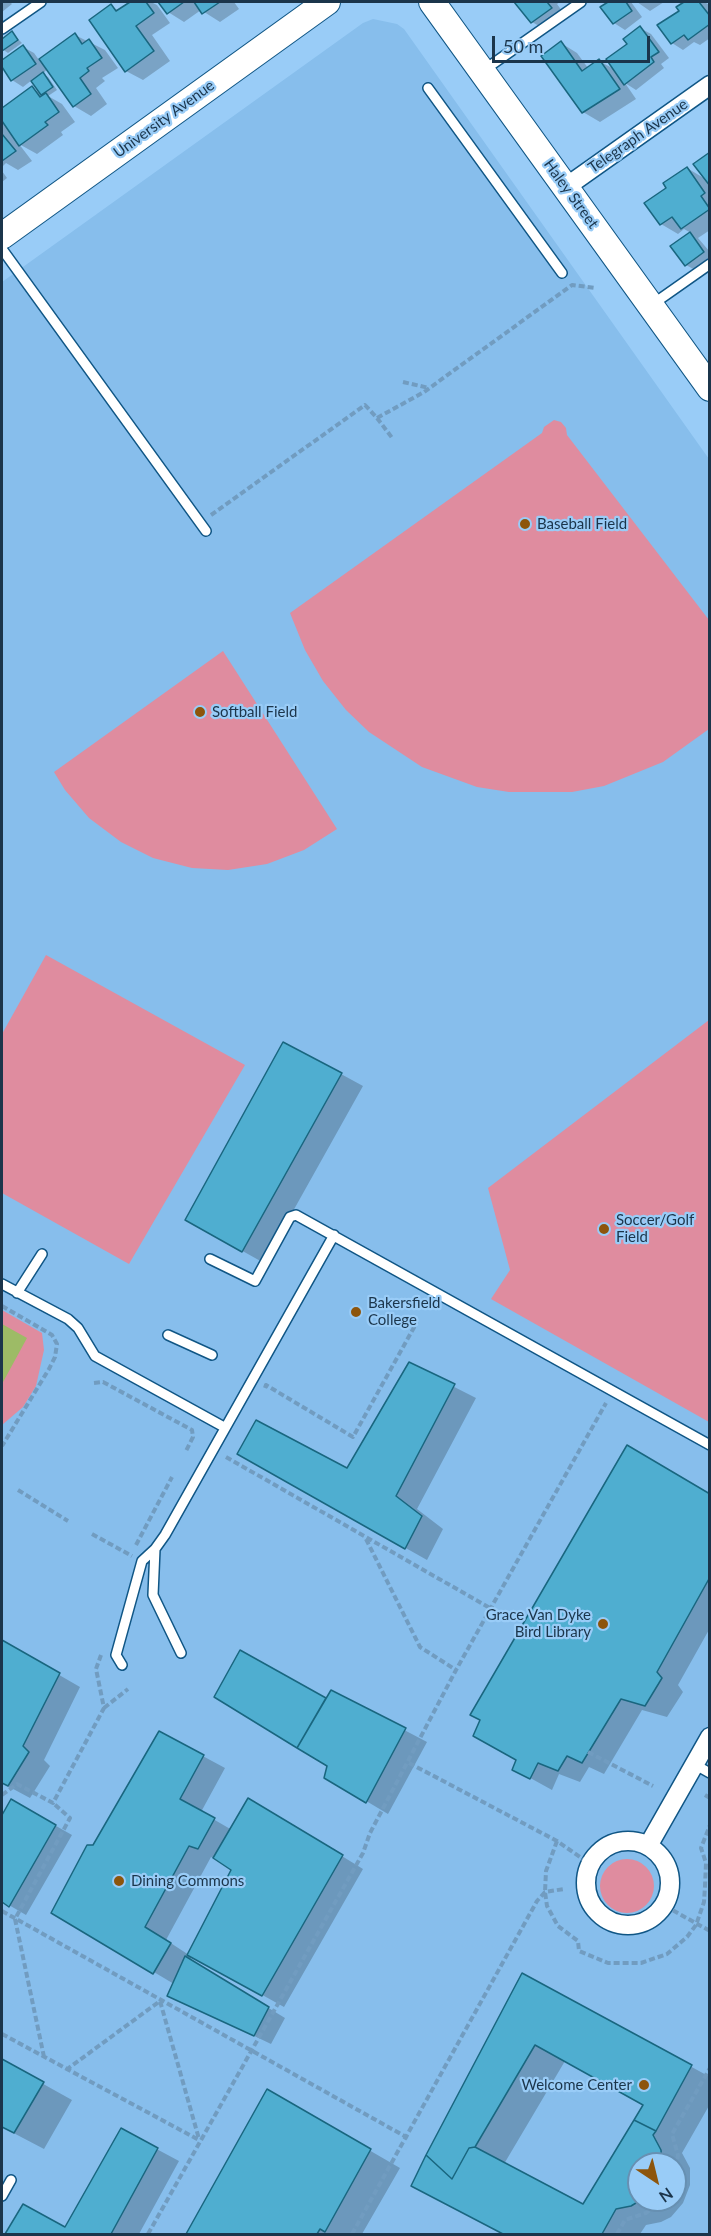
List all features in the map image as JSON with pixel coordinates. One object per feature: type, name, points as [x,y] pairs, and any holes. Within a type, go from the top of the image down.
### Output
[{"type":"street","name":"University Avenue","points":[[2,236],[327,2]]},
{"type":"street","name":"Haley Street","points":[[432,2],[710,388]]},
{"type":"street","name":"Telegraph Avenue","points":[[566,187],[710,85]]},
{"type":"street","points":[[648,1846],[702,1768],[710,1737]]},
{"type":"street","points":[[622,1841],[648,1846],[659,1854],[670,1877],[670,1890],[665,1906],[647,1921],[635,1925],[610,1921],[599,1914],[590,1903],[586,1890],[590,1864],[609,1845],[622,1841]]},
{"type":"lane","points":[[2,29],[41,2]]},
{"type":"lane","points":[[482,71],[581,2]]},
{"type":"lane","points":[[428,88],[562,273]]},
{"type":"lane","points":[[2,249],[203,527]]},
{"type":"lane","points":[[651,306],[710,264]]},
{"type":"lane","points":[[210,1259],[255,1281],[290,1217],[296,1215],[710,1445]]},
{"type":"lane","points":[[122,1665],[116,1655],[142,1561],[156,1549],[334,1235]]},
{"type":"lane","points":[[17,1293],[42,1254]]},
{"type":"lane","points":[[2,1284],[68,1319],[78,1328],[95,1356],[224,1427]]},
{"type":"lane","points":[[168,1335],[212,1355]]},
{"type":"lane","points":[[156,1549],[153,1595],[181,1653]]},
{"type":"lane","points":[[2,2196],[11,2180]]},
{"type":"path","points":[[377,418],[430,388],[572,285],[596,288]]},
{"type":"path","points":[[404,382],[430,388]]},
{"type":"path","points":[[203,527],[365,405],[393,440]]},
{"type":"path","points":[[2,1306],[52,1335],[57,1344],[55,1357],[49,1369],[2,1446]]},
{"type":"path","points":[[260,1396],[266,1385],[353,1437],[417,1322]]},
{"type":"path","points":[[94,1383],[103,1382],[192,1430],[193,1437],[186,1452]]},
{"type":"path","points":[[148,2235],[250,2050],[363,1853],[370,1833],[409,1763],[456,1670],[611,1392]]},
{"type":"path","points":[[231,1448],[225,1458],[490,1608]]},
{"type":"path","points":[[128,1567],[131,1555],[172,1477]]},
{"type":"path","points":[[18,1490],[68,1521]]},
{"type":"path","points":[[92,1534],[131,1555]]},
{"type":"path","points":[[365,1538],[420,1647],[456,1670]]},
{"type":"path","points":[[103,1646],[96,1669],[104,1708]]},
{"type":"path","points":[[53,1803],[104,1708],[128,1689]]},
{"type":"path","points":[[588,1752],[653,1786]]},
{"type":"path","points":[[409,1763],[556,1841],[590,1864]]},
{"type":"path","points":[[2,1795],[17,1784],[53,1803],[70,1818],[15,1919],[44,2058]]},
{"type":"path","points":[[556,1841],[546,1871],[545,1892],[547,1906],[558,1926],[578,1941],[579,1951],[608,1963],[640,1963],[667,1954],[687,1937],[696,1924],[704,1902],[706,1863],[701,1848],[710,1825]]},
{"type":"path","points":[[361,2235],[353,2233],[408,2138],[537,1900],[545,1892],[564,1889]]},
{"type":"path","points":[[665,1906],[710,1931]]},
{"type":"path","points":[[2,1911],[408,2138]]},
{"type":"path","points":[[66,2070],[160,2001]]},
{"type":"path","points":[[160,2001],[200,2140]]},
{"type":"path","points":[[2,2034],[200,2140]]},
{"type":"path","points":[[677,2152],[672,2134],[710,2068]]},
{"type":"path","points":[[617,2235],[625,2220],[647,2212]]},
{"type":"shaded area","name":"Bakersfield College","points":[[373,19],[397,24],[404,29],[709,459],[709,2234],[2,2234],[2,282],[363,23]]},
{"type":"shaded area","name":"Baseball Field","points":[[554,420],[561,422],[566,428],[567,435],[709,620],[709,729],[663,762],[604,786],[572,792],[509,792],[477,787],[422,767],[369,732],[346,710],[323,681],[305,650],[290,613],[542,433],[544,427]]},
{"type":"shaded area","name":"Softball Field","points":[[223,651],[337,829],[304,850],[267,864],[228,870],[192,868],[153,858],[121,842],[89,818],[65,790],[54,772]]},
{"type":"shaded area","points":[[46,955],[245,1065],[129,1264],[2,1193],[2,1034]]},
{"type":"shaded area","name":"Soccer/Golf Field","points":[[709,1020],[709,1422],[491,1299],[510,1270],[488,1188]]},
{"type":"shaded area","points":[[2,1310],[42,1333],[44,1350],[36,1386],[23,1407],[2,1425]]},
{"type":"shaded area","points":[[2,1324],[27,1338],[2,1384]]},
{"type":"shaded area","points":[[627,1859],[637,1861],[646,1867],[652,1876],[654,1886],[652,1896],[646,1905],[637,1911],[627,1913],[617,1911],[608,1905],[602,1896],[600,1886],[602,1876],[608,1867],[617,1861]]},
{"type":"building","points":[[130,2],[146,2],[154,13],[136,26],[154,51],[125,72],[89,20],[111,4],[116,11]]},
{"type":"building","points":[[158,2],[184,2],[167,14]]},
{"type":"building","points":[[194,2],[220,2],[202,14]]},
{"type":"building","points":[[514,2],[547,2],[552,8],[531,23]]},
{"type":"building","points":[[608,2],[626,2],[632,11],[613,24],[600,7]]},
{"type":"building","points":[[684,2],[699,2],[710,16],[710,24],[688,40],[684,35],[671,44],[657,25],[679,11],[676,7]]},
{"type":"building","points":[[640,26],[659,52],[651,57],[654,62],[624,85],[606,59],[627,44],[623,39]]},
{"type":"building","points":[[12,31],[18,40],[2,51],[2,39]]},
{"type":"building","points":[[75,33],[82,44],[89,39],[102,58],[87,68],[89,71],[80,78],[91,94],[73,107],[39,59]]},
{"type":"building","points":[[561,41],[582,71],[599,59],[620,89],[582,113],[541,56]]},
{"type":"building","points":[[23,45],[36,64],[11,81],[2,67],[2,60]]},
{"type":"building","points":[[43,72],[53,87],[41,95],[31,81]]},
{"type":"building","points":[[32,86],[40,97],[46,93],[59,112],[45,122],[48,125],[19,146],[2,121],[2,108]]},
{"type":"building","points":[[2,134],[16,151],[2,161]]},
{"type":"building","points":[[710,152],[710,186],[693,164]]},
{"type":"building","points":[[687,167],[705,193],[701,196],[710,209],[681,229],[672,217],[660,225],[644,203],[666,188],[663,183]]},
{"type":"building","points":[[690,232],[704,252],[685,266],[670,246]]},
{"type":"building","points":[[283,1042],[342,1073],[242,1252],[185,1220]]},
{"type":"building","points":[[409,1362],[455,1384],[396,1496],[422,1516],[405,1549],[237,1454],[256,1420],[347,1468]]},
{"type":"building","name":"Grace Van Dyke Bird Library","points":[[627,1445],[710,1494],[710,1577],[657,1672],[662,1678],[645,1706],[621,1699],[582,1763],[567,1756],[558,1771],[538,1763],[530,1779],[512,1770],[516,1760],[473,1736],[480,1720],[470,1715]]},
{"type":"building","points":[[2,1640],[60,1673],[23,1746],[29,1752],[8,1786],[2,1783]]},
{"type":"building","points":[[240,1650],[326,1698],[297,1748],[214,1697]]},
{"type":"building","points":[[331,1690],[406,1728],[366,1803],[324,1778],[327,1766],[297,1748]]},
{"type":"building","name":"Dining Commons","points":[[159,1731],[204,1755],[180,1799],[215,1818],[198,1849],[189,1846],[145,1927],[171,1943],[153,1974],[51,1913],[87,1845],[93,1845]]},
{"type":"building","points":[[248,1798],[343,1855],[262,1996],[187,1955],[231,1870],[213,1858]]},
{"type":"building","points":[[11,1799],[56,1825],[9,1907],[2,1902],[2,1815]]},
{"type":"building","points":[[185,1956],[269,2007],[254,2036],[167,1996]]},
{"type":"building","name":"Welcome Center","points":[[522,1973],[692,2065],[656,2131],[634,2120],[643,2105],[535,2045],[475,2147],[469,2148],[452,2179],[426,2155]]},
{"type":"building","points":[[2,2059],[44,2082],[14,2133],[2,2127]]},
{"type":"building","points":[[267,2089],[371,2149],[325,2232],[320,2229],[317,2234],[186,2234]]},
{"type":"building","points":[[634,2120],[656,2131],[653,2135],[661,2152],[627,2152],[627,2207],[616,2209],[602,2234],[503,2234],[411,2186],[426,2155],[452,2179],[469,2148],[475,2147],[583,2204]]},
{"type":"building","points":[[121,2128],[158,2148],[111,2234],[5,2234],[23,2204],[65,2227]]},
{"type":"place","name":"Baseball Field","points":[[525,524]]},
{"type":"place","name":"Softball Field","points":[[200,712]]},
{"type":"place","name":"Soccer/Golf Field","points":[[604,1229]]},
{"type":"place","name":"Bakersfield College","points":[[356,1312]]},
{"type":"place","name":"Grace Van Dyke Bird Library","points":[[603,1624]]},
{"type":"place","name":"Dining Commons","points":[[119,1881]]},
{"type":"place","name":"Welcome Center","points":[[644,2085]]}]
